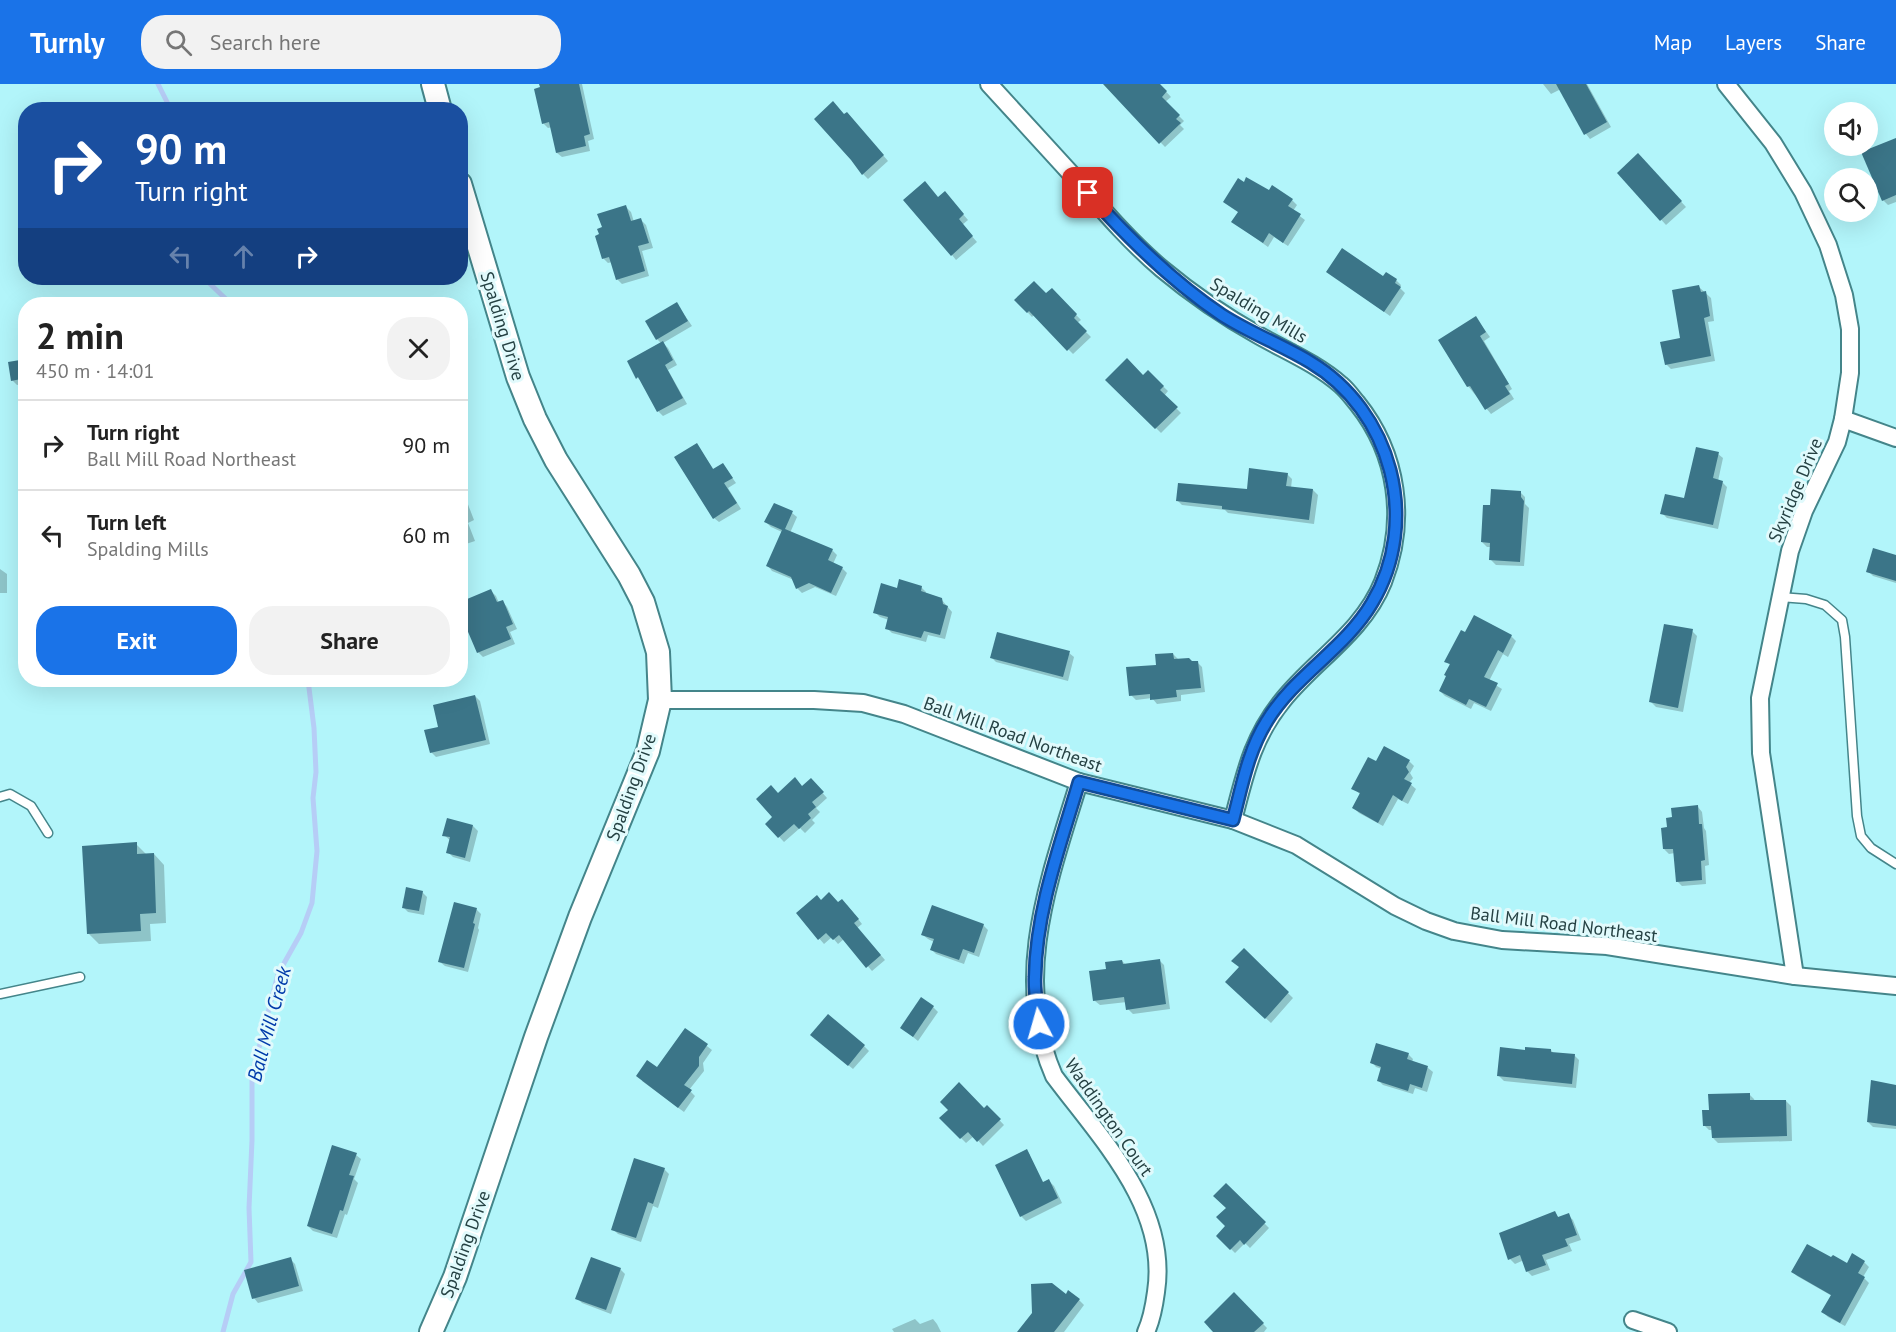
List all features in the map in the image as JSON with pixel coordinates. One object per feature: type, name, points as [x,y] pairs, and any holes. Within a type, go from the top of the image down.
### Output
[{"type":"street","points":[[433,84],[438,102]]},
{"type":"street","name":"Spalding Mills","points":[[989,84],[1119,227],[1161,268],[1221,314],[1311,362],[1342,386],[1369,419],[1388,458],[1395,487],[1397,520],[1393,551],[1383,583],[1355,627],[1284,698],[1266,722],[1249,759],[1233,820]]},
{"type":"street","name":"Skyridge Drive","points":[[1726,84],[1773,143],[1803,192],[1828,245],[1844,295],[1850,329],[1850,373],[1844,419],[1837,442],[1804,511],[1790,551],[1760,698],[1761,753],[1795,976]]},
{"type":"street","name":"Spalding Drive","points":[[431,1332],[455,1277],[536,1037],[580,917],[648,751],[660,700],[658,652],[644,602],[556,460],[535,419],[518,377],[468,211]]},
{"type":"street","points":[[1844,419],[1896,438]]},
{"type":"street","name":"Ball Mill Road Northeast","points":[[660,700],[814,700],[863,703],[904,714],[1079,782],[1233,820],[1296,845],[1395,906],[1454,931],[1502,940],[1607,946],[1795,976],[1896,986]]},
{"type":"street","name":"Waddington Court","points":[[1079,782],[1039,925],[1035,979],[1039,1024],[1047,1061],[1054,1076],[1121,1166],[1143,1202],[1155,1236],[1159,1275],[1152,1319],[1146,1332]]},
{"type":"street","points":[[1633,1320],[1668,1332]]},
{"type":"lane","points":[[1780,597],[1806,599],[1825,605],[1842,620],[1857,816],[1861,836],[1871,848],[1896,864]]},
{"type":"lane","points":[[0,797],[10,794],[31,806],[48,832]]},
{"type":"lane","points":[[0,994],[80,977]]},
{"type":"building","points":[[539,84],[579,84],[590,134],[584,136],[586,146],[556,153],[549,122],[542,124],[534,89],[540,87]]},
{"type":"building","points":[[1103,84],[1160,84],[1167,91],[1162,97],[1180,115],[1176,119],[1181,123],[1159,144]]},
{"type":"building","points":[[1556,84],[1586,84],[1607,122],[1584,135]]},
{"type":"building","points":[[833,101],[844,114],[847,112],[884,155],[862,175],[814,119]]},
{"type":"building","points":[[1896,138],[1896,195],[1882,201],[1878,192],[1878,168],[1868,168],[1863,156],[1878,156],[1878,145]]},
{"type":"building","points":[[1638,153],[1682,201],[1660,221],[1617,173]]},
{"type":"building","points":[[1246,177],[1269,190],[1272,185],[1293,199],[1288,206],[1301,214],[1283,243],[1269,233],[1263,243],[1231,222],[1238,212],[1223,202],[1238,178],[1244,182]]},
{"type":"building","points":[[925,181],[938,197],[945,191],[964,214],[959,219],[973,236],[951,256],[903,200]]},
{"type":"building","points":[[626,205],[631,221],[641,218],[649,243],[638,246],[645,271],[616,280],[609,257],[602,259],[595,236],[599,234],[597,229],[602,227],[597,214]]},
{"type":"building","points":[[1342,248],[1383,276],[1386,272],[1397,279],[1395,283],[1401,287],[1384,312],[1326,272]]},
{"type":"building","points":[[1034,281],[1046,293],[1052,288],[1077,314],[1074,318],[1087,331],[1067,351],[1029,311],[1027,313],[1014,300]]},
{"type":"building","points":[[1699,285],[1701,292],[1706,291],[1710,316],[1704,318],[1711,356],[1665,365],[1660,342],[1680,338],[1672,290]]},
{"type":"building","points":[[677,302],[688,321],[656,340],[645,321]]},
{"type":"building","points":[[1476,316],[1486,332],[1480,336],[1509,384],[1505,386],[1510,394],[1485,410],[1470,386],[1467,387],[1438,340]]},
{"type":"building","points":[[663,341],[673,360],[665,365],[683,398],[657,412],[627,361]]},
{"type":"building","points":[[1127,358],[1143,375],[1148,370],[1164,386],[1160,390],[1178,407],[1155,429],[1105,380]]},
{"type":"building","points":[[18,360],[18,380],[11,381],[8,362]]},
{"type":"building","points":[[697,443],[713,469],[723,463],[733,478],[724,483],[737,503],[713,519],[674,457]]},
{"type":"building","points":[[1696,447],[1719,452],[1713,478],[1723,481],[1713,525],[1660,514],[1665,494],[1684,498]]},
{"type":"building","points":[[1249,468],[1288,473],[1286,486],[1313,489],[1309,520],[1176,501],[1178,483],[1247,489]]},
{"type":"building","points":[[1491,489],[1521,491],[1524,501],[1520,562],[1489,560],[1490,543],[1481,542],[1483,505],[1490,505]]},
{"type":"building","points":[[774,503],[793,511],[785,529],[833,549],[828,560],[843,567],[831,593],[809,583],[796,589],[791,577],[766,566],[782,530],[764,522]]},
{"type":"building","points":[[1873,548],[1896,555],[1896,581],[1866,572]]},
{"type":"building","points":[[899,579],[922,586],[921,591],[942,598],[943,604],[948,606],[940,635],[924,631],[921,638],[885,629],[888,617],[873,613],[881,583],[897,588]]},
{"type":"building","points":[[491,589],[497,602],[503,600],[513,624],[506,627],[511,639],[477,653],[468,632],[468,599]]},
{"type":"building","points":[[1474,615],[1512,635],[1503,653],[1498,650],[1484,677],[1498,683],[1486,707],[1469,699],[1466,705],[1439,691],[1450,664],[1444,662],[1461,630],[1465,632]]},
{"type":"building","points":[[1664,624],[1693,629],[1678,708],[1649,702]]},
{"type":"building","points":[[997,632],[1070,651],[1063,677],[990,658]]},
{"type":"building","points":[[1173,653],[1174,659],[1189,658],[1192,661],[1198,661],[1201,688],[1176,690],[1177,697],[1150,700],[1150,694],[1129,696],[1126,667],[1156,665],[1155,654]]},
{"type":"building","points":[[475,695],[486,740],[430,753],[424,730],[438,727],[433,705]]},
{"type":"building","points":[[1384,746],[1410,760],[1406,767],[1409,772],[1404,779],[1412,783],[1402,801],[1393,795],[1378,823],[1352,808],[1360,793],[1351,789],[1368,757],[1376,761]]},
{"type":"building","points":[[795,777],[802,786],[811,778],[824,792],[812,802],[816,807],[808,814],[811,818],[799,829],[794,824],[778,838],[765,824],[772,817],[756,799],[771,785],[778,793]]},
{"type":"building","points":[[1698,805],[1705,860],[1701,861],[1702,880],[1676,882],[1673,849],[1663,849],[1661,828],[1667,827],[1666,818],[1672,817],[1671,808]]},
{"type":"building","points":[[447,818],[473,825],[465,858],[446,853],[450,837],[442,836]]},
{"type":"building","points":[[137,842],[137,854],[154,853],[156,913],[140,914],[141,931],[87,934],[82,846]]},
{"type":"building","points":[[406,887],[423,891],[419,911],[402,908]]},
{"type":"building","points":[[829,892],[838,902],[842,899],[859,919],[854,923],[881,955],[866,968],[839,935],[833,940],[826,933],[818,940],[796,913],[817,895],[821,900]]},
{"type":"building","points":[[454,902],[477,908],[464,968],[438,962]]},
{"type":"building","points":[[932,905],[984,924],[974,953],[963,949],[959,960],[930,950],[934,939],[921,935]]},
{"type":"building","points":[[1244,948],[1289,992],[1265,1019],[1225,982],[1239,967],[1231,961]]},
{"type":"building","points":[[1160,959],[1166,1004],[1126,1010],[1124,997],[1093,1001],[1089,971],[1106,969],[1105,962],[1122,960],[1123,964]]},
{"type":"building","points":[[921,997],[934,1006],[913,1037],[900,1028]]},
{"type":"building","points":[[828,1014],[865,1045],[848,1066],[810,1035]]},
{"type":"building","points":[[685,1028],[708,1044],[699,1057],[699,1066],[684,1085],[692,1090],[678,1108],[636,1076],[647,1060],[657,1067]]},
{"type":"building","points":[[1376,1043],[1409,1053],[1407,1059],[1428,1066],[1422,1088],[1410,1084],[1408,1091],[1377,1081],[1381,1067],[1370,1063]]},
{"type":"building","points":[[1500,1047],[1525,1050],[1525,1047],[1551,1049],[1551,1052],[1575,1054],[1572,1084],[1497,1076]]},
{"type":"building","points":[[1871,1080],[1896,1085],[1896,1126],[1867,1122]]},
{"type":"building","points":[[959,1082],[984,1108],[987,1105],[1001,1119],[977,1142],[968,1132],[960,1139],[939,1118],[948,1110],[940,1102]]},
{"type":"building","points":[[1750,1093],[1750,1100],[1786,1100],[1787,1136],[1712,1138],[1711,1126],[1703,1126],[1702,1110],[1709,1110],[1708,1094]]},
{"type":"building","points":[[332,1145],[357,1153],[349,1175],[354,1176],[343,1211],[340,1210],[332,1234],[307,1226]]},
{"type":"building","points":[[1027,1149],[1043,1182],[1049,1179],[1058,1198],[1020,1217],[995,1165]]},
{"type":"building","points":[[634,1158],[665,1168],[653,1204],[648,1202],[636,1238],[611,1230]]},
{"type":"building","points":[[1226,1183],[1266,1222],[1244,1245],[1240,1240],[1230,1250],[1216,1236],[1225,1226],[1216,1217],[1226,1208],[1213,1196]]},
{"type":"building","points":[[1555,1211],[1558,1217],[1569,1213],[1577,1235],[1565,1239],[1568,1246],[1542,1255],[1546,1265],[1526,1272],[1520,1255],[1508,1260],[1499,1233]]},
{"type":"building","points":[[1807,1244],[1847,1263],[1852,1253],[1865,1261],[1858,1273],[1865,1277],[1840,1323],[1821,1312],[1831,1295],[1791,1272]]},
{"type":"building","points":[[291,1257],[299,1286],[252,1299],[244,1270]]},
{"type":"building","points":[[591,1257],[621,1268],[606,1310],[575,1299]]},
{"type":"building","points":[[1052,1283],[1066,1294],[1068,1290],[1080,1299],[1054,1332],[1017,1332],[1032,1313],[1031,1284]]},
{"type":"building","points":[[1234,1292],[1264,1323],[1254,1332],[1213,1332],[1204,1322]]},
{"type":"waterway","name":"Ball Mill Creek","points":[[158,84],[167,102]]},
{"type":"waterway","name":"Ball Mill Creek","points":[[211,285],[224,297]]},
{"type":"waterway","name":"Ball Mill Creek","points":[[223,1332],[233,1294],[251,1262],[249,1208],[252,1075],[278,974],[301,933],[312,903],[317,851],[313,798],[316,772],[309,687]]},
{"type":"route","points":[[1039,1024],[1035,979],[1039,925],[1079,782],[1233,820],[1249,759],[1266,722],[1284,698],[1355,627],[1371,604],[1383,583],[1393,551],[1397,520],[1395,487],[1388,458],[1369,419],[1342,386],[1311,362],[1221,314],[1161,268],[1088,193]]}]
